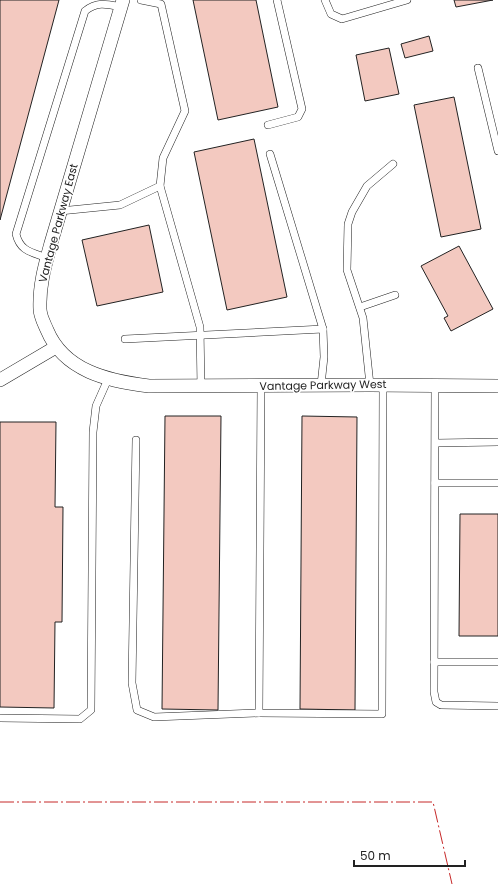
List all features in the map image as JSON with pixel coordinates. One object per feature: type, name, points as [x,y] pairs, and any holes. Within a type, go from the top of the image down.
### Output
[{"type":"street","name":"Vantage Parkway East","points":[[122,3],[47,258],[41,282],[40,311],[56,347],[73,362],[92,374],[108,379],[148,386]]},
{"type":"street","points":[[0,380],[56,347]]},
{"type":"street","name":"Vantage Parkway West","points":[[148,386],[498,386]]},
{"type":"lane","points":[[141,0],[161,2],[185,111],[163,158],[160,186],[200,327],[201,387]]},
{"type":"lane","points":[[268,125],[298,117],[302,109],[276,0]]},
{"type":"lane","points":[[325,0],[331,14],[342,19],[407,0]]},
{"type":"lane","points":[[47,258],[25,250],[18,243],[16,234],[85,11],[91,6],[102,3],[122,3]]},
{"type":"lane","points":[[478,68],[498,151]]},
{"type":"lane","points":[[270,154],[323,328],[324,357],[321,385]]},
{"type":"lane","points":[[370,385],[363,318],[347,270],[348,224],[352,212],[367,186],[393,164]]},
{"type":"lane","points":[[60,211],[120,205],[160,186]]},
{"type":"lane","points":[[360,307],[395,295]]},
{"type":"lane","points":[[125,339],[323,328]]},
{"type":"lane","points":[[0,718],[80,719],[91,710],[93,432],[96,406],[108,379]]},
{"type":"lane","points":[[136,440],[132,683],[137,710],[154,718],[259,713],[382,714],[383,385]]},
{"type":"lane","points":[[259,713],[261,386]]},
{"type":"lane","points":[[435,386],[436,483],[434,692],[436,702],[450,706],[498,706]]},
{"type":"lane","points":[[436,443],[498,442]]},
{"type":"lane","points":[[436,483],[498,483]]},
{"type":"lane","points":[[434,662],[498,662]]},
{"type":"building","points":[[0,0],[59,0],[0,220]]},
{"type":"building","points":[[193,0],[256,0],[278,107],[218,120]]},
{"type":"building","points":[[454,0],[493,0],[456,7]]},
{"type":"building","points":[[429,36],[433,51],[405,58],[401,44]]},
{"type":"building","points":[[389,48],[399,94],[365,101],[356,55]]},
{"type":"building","points":[[454,97],[481,229],[441,237],[414,105]]},
{"type":"building","points":[[254,139],[287,297],[227,310],[194,152]]},
{"type":"building","points":[[149,225],[163,292],[97,306],[82,240]]},
{"type":"building","points":[[459,246],[493,309],[451,331],[444,318],[448,316],[421,266]]},
{"type":"building","points":[[165,416],[221,416],[218,710],[162,709]]},
{"type":"building","points":[[302,416],[357,417],[355,710],[300,709]]},
{"type":"building","points":[[0,422],[56,422],[55,507],[63,507],[62,622],[55,622],[54,708],[0,707]]},
{"type":"building","points":[[460,514],[498,514],[498,636],[459,636]]},
{"type":"power","points":[[0,802],[433,802],[452,884]]}]
